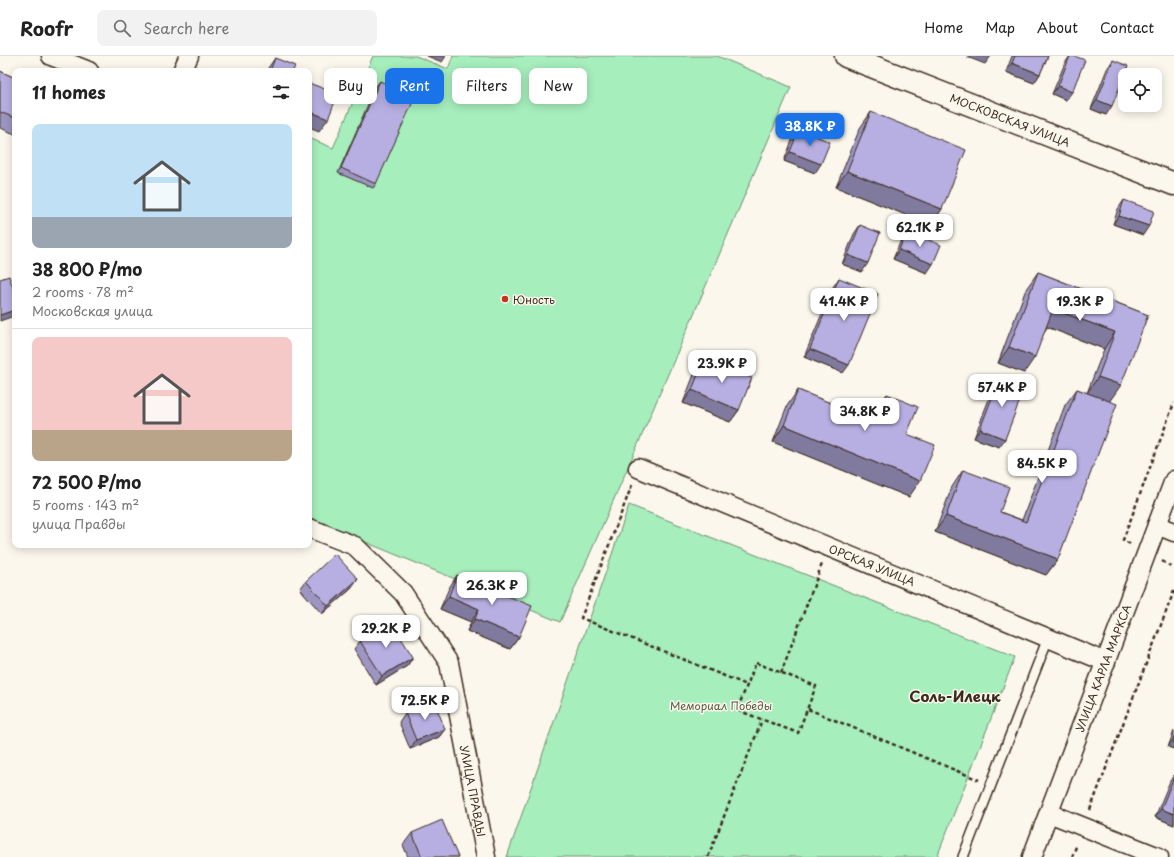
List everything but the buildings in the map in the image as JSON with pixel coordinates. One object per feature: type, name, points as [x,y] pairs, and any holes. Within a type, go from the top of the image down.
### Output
[{"type":"street","points":[[51,56],[81,68]]},
{"type":"street","points":[[183,68],[189,56]]},
{"type":"street","name":"МОСКОВСКАЯ УЛИЦА","points":[[846,56],[1174,184]]},
{"type":"street","name":"ОРСКАЯ УЛИЦА","points":[[638,468],[1106,662]]},
{"type":"street","name":"УЛИЦА КАРЛА МАРКСА","points":[[1032,857],[1174,480]]},
{"type":"street","points":[[1157,525],[1174,532]]},
{"type":"street","name":"УЛИЦА ПРАВДЫ","points":[[312,529],[355,546],[403,593],[449,663],[486,857]]},
{"type":"street","points":[[1049,813],[1159,857]]},
{"type":"lane","points":[[963,857],[1048,638]]},
{"type":"path","points":[[638,468],[581,618],[747,685]]},
{"type":"path","points":[[781,673],[829,547]]},
{"type":"path","points":[[1072,857],[1174,591]]},
{"type":"path","points":[[756,663],[781,673],[816,686],[798,733],[738,710],[756,663]]},
{"type":"path","points":[[808,709],[991,786]]},
{"type":"path","points":[[708,857],[762,720]]},
{"type":"green space","name":"Юность","points":[[373,56],[416,56],[448,69],[453,56],[717,56],[791,87],[560,622],[312,520],[312,139],[333,148],[352,104],[377,104],[377,68],[368,68]]},
{"type":"green space","name":"Мемориал Победы","points":[[629,505],[1015,657],[937,857],[507,857]]},
{"type":"place","name":"Юность","points":[[505,299]]},
{"type":"district","name":"Соль-Илецк","points":[[955,695]]}]
